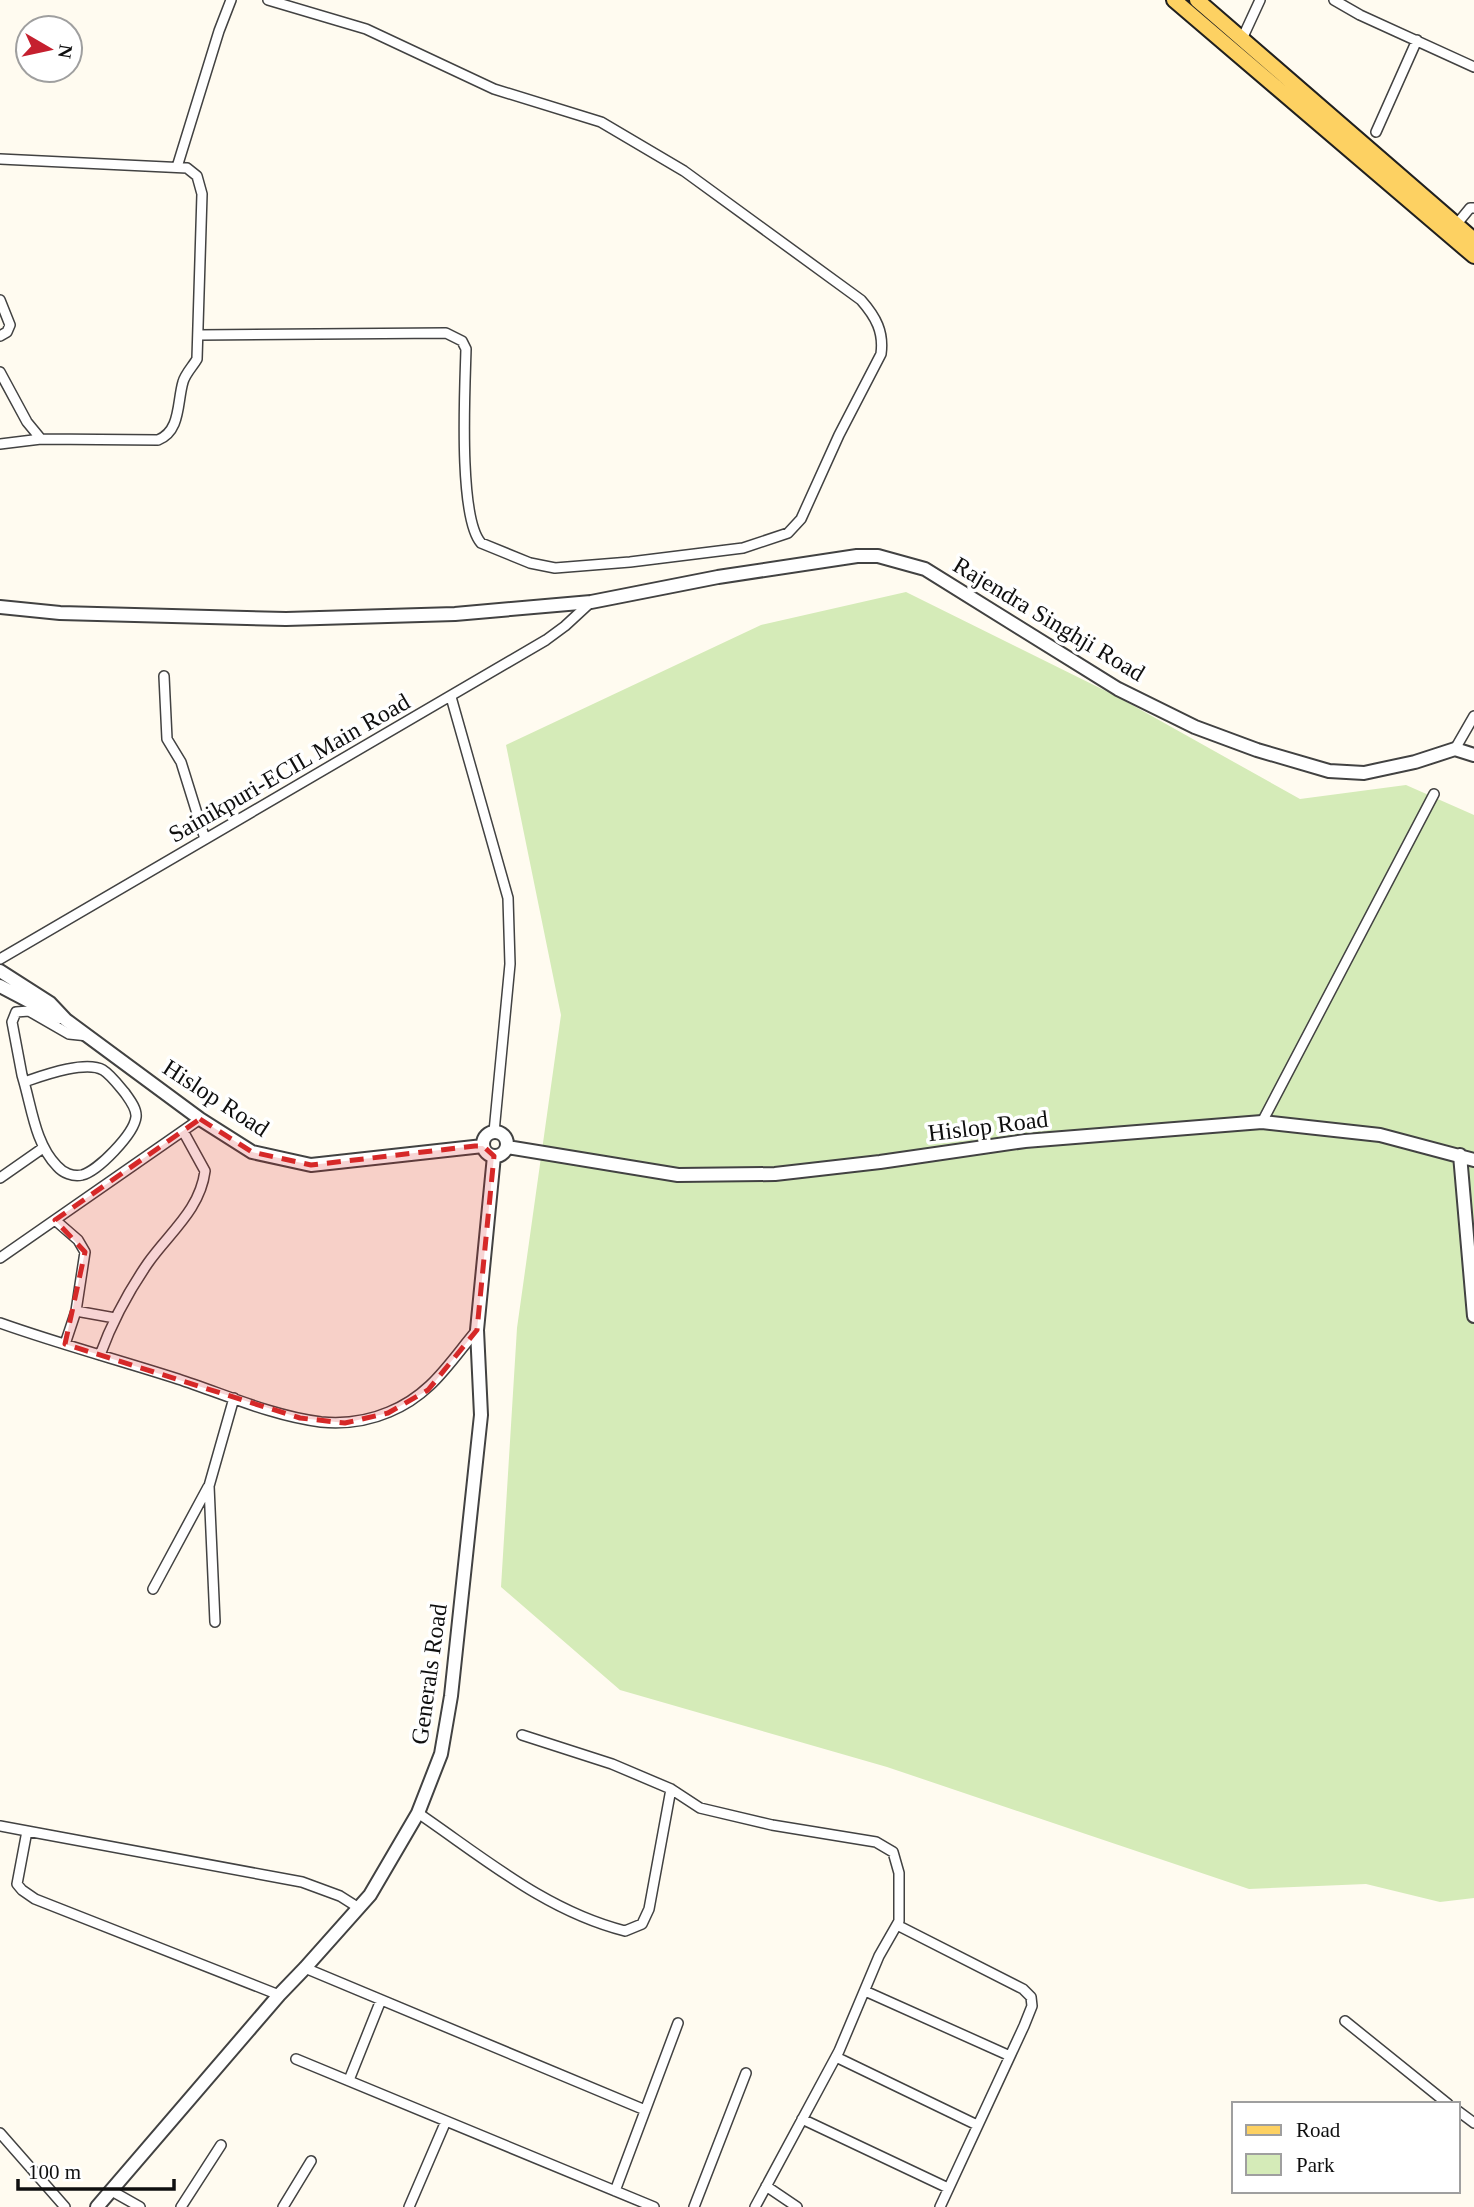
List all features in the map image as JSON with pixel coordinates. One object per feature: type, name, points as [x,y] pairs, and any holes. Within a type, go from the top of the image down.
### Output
[{"type":"main road","points":[[1174,0],[1474,256]]},
{"type":"main road","points":[[1197,0],[1474,240]]},
{"type":"street","points":[[177,167],[231,0]]},
{"type":"street","points":[[199,335],[446,333],[462,341],[466,349],[465,466],[475,536],[481,543],[530,563],[555,568],[743,548],[788,533],[800,519],[881,354],[883,342],[879,326],[861,300],[712,190],[617,131],[587,117],[494,89],[366,29],[268,0]]},
{"type":"street","points":[[1242,39],[1260,0]]},
{"type":"street","points":[[1334,0],[1360,15],[1474,67]]},
{"type":"street","points":[[1376,132],[1417,40]]},
{"type":"street","points":[[0,159],[187,168],[197,176],[202,194],[197,359],[183,381],[174,424],[164,438],[121,441],[41,439],[0,444]]},
{"type":"street","points":[[1456,225],[1469,208],[1474,208]]},
{"type":"street","points":[[0,300],[10,322],[7,332],[0,336]]},
{"type":"street","points":[[0,372],[27,422],[41,439]]},
{"type":"street","name":"Rajendra Singhji Road","points":[[0,607],[60,613],[286,619],[455,614],[591,602],[731,575],[858,556],[878,556],[925,569],[1118,689],[1195,727],[1257,750],[1329,771],[1364,773],[1415,762],[1455,749]]},
{"type":"street","name":"Sainikpuri-ECIL Main Road","points":[[0,959],[546,640],[591,602]]},
{"type":"street","points":[[164,676],[167,739],[181,762],[205,839]]},
{"type":"street","points":[[451,697],[508,898],[510,964],[494,1132]]},
{"type":"street","points":[[1474,716],[1455,749],[1474,755]]},
{"type":"street","points":[[1262,1122],[1434,794]]},
{"type":"street","name":"Hislop Road","points":[[0,971],[50,1003],[66,1020],[200,1119],[252,1152],[311,1165],[483,1146]]},
{"type":"street","points":[[0,986],[66,1020]]},
{"type":"street","points":[[24,1082],[68,1069],[102,1069],[126,1095],[137,1116],[125,1138],[103,1162],[82,1175],[66,1173],[43,1148],[24,1082],[12,1022],[16,1012],[29,1011],[69,1034],[90,1036]]},
{"type":"street","points":[[0,1258],[200,1119]]},
{"type":"street","name":"Hislop Road","points":[[507,1147],[678,1175],[775,1174],[1025,1141],[1262,1122],[1380,1135],[1474,1160]]},
{"type":"street","points":[[100,1355],[115,1318],[150,1261],[198,1197],[205,1171],[183,1131]]},
{"type":"street","points":[[494,1132],[505,1136],[507,1147],[502,1154],[494,1156],[487,1153],[483,1146],[485,1136],[494,1132]]},
{"type":"street","points":[[0,1178],[43,1148]]},
{"type":"street","points":[[1460,1155],[1474,1316]]},
{"type":"street","name":"Generals Road","points":[[106,2201],[279,1995],[370,1895],[418,1813],[441,1754],[451,1696],[481,1415],[477,1330],[494,1156]]},
{"type":"street","points":[[55,1220],[78,1240],[85,1252],[76,1311],[65,1344]]},
{"type":"street","points":[[76,1311],[115,1318]]},
{"type":"street","points":[[0,1323],[234,1398],[321,1422],[345,1423],[388,1413],[413,1401],[428,1390],[477,1330]]},
{"type":"street","points":[[153,1589],[209,1486],[234,1398]]},
{"type":"street","points":[[209,1486],[215,1622]]},
{"type":"street","points":[[522,1735],[612,1764],[671,1789],[699,1808],[772,1825],[883,1844],[893,1852],[898,1861],[897,1925],[879,1956],[836,2057],[755,2207]]},
{"type":"street","points":[[418,1813],[532,1892],[579,1915],[625,1931],[642,1924],[649,1909],[671,1789]]},
{"type":"street","points":[[0,1826],[302,1882],[340,1896],[359,1908]]},
{"type":"street","points":[[27,1831],[17,1884],[35,1899],[279,1995]]},
{"type":"street","points":[[897,1925],[1023,1989],[1031,1997],[1032,2006],[940,2207]]},
{"type":"street","points":[[306,1968],[645,2109]]},
{"type":"street","points":[[865,1990],[1010,2056]]},
{"type":"street","points":[[349,2080],[381,2000]]},
{"type":"street","points":[[1345,2021],[1446,2102]]},
{"type":"street","points":[[615,2191],[678,2023]]},
{"type":"street","points":[[836,2057],[977,2125]]},
{"type":"street","points":[[296,2059],[654,2207]]},
{"type":"street","points":[[694,2207],[746,2073]]},
{"type":"street","points":[[802,2119],[948,2188]]},
{"type":"street","points":[[410,2207],[446,2121]]},
{"type":"street","points":[[0,2133],[65,2207]]},
{"type":"street","points":[[181,2207],[221,2145]]},
{"type":"street","points":[[283,2207],[311,2161]]},
{"type":"street","points":[[766,2186],[797,2207]]},
{"type":"street","points":[[106,2201],[140,2207]]},
{"type":"highlighted area","points":[[200,1119],[252,1152],[311,1165],[475,1146],[483,1146],[494,1156],[477,1330],[428,1390],[388,1413],[345,1423],[300,1418],[65,1344],[85,1252],[55,1220]]},
{"type":"green space","points":[[906,592],[1116,696],[1300,799],[1406,785],[1474,815],[1474,1898],[1440,1902],[1366,1884],[1249,1889],[887,1767],[620,1690],[501,1587],[517,1328],[561,1015],[506,745],[761,625]]}]
